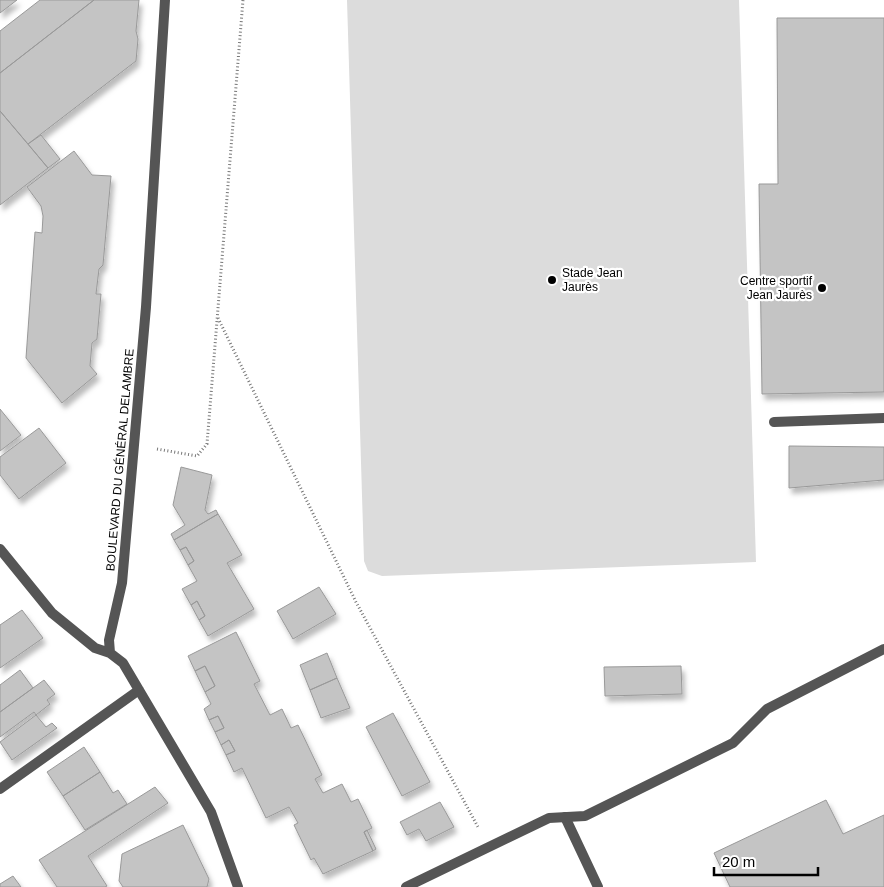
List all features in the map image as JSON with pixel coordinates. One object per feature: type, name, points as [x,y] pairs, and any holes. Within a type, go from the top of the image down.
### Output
[{"type":"street","name":"BOULEVARD DU GÉNÉRAL DELAMBRE","points":[[110,653],[109,640],[122,583],[146,307],[166,0]]},
{"type":"street","points":[[774,422],[884,418]]},
{"type":"street","points":[[0,549],[52,613],[95,648],[110,653],[123,663],[211,812],[238,887]]},
{"type":"street","points":[[406,887],[549,818],[585,816],[732,743],[767,710],[884,649]]},
{"type":"street","points":[[0,789],[139,690]]},
{"type":"street","points":[[564,817],[598,887]]},
{"type":"path","points":[[134,445],[198,456],[207,444],[243,0]]},
{"type":"path","points":[[218,318],[356,602],[490,847]]},
{"type":"shaded area","name":"Stade Jean Jaurès","points":[[347,0],[739,0],[756,562],[382,576],[368,571],[364,561]]},
{"type":"building","points":[[0,0],[17,0],[0,13]]},
{"type":"building","points":[[40,0],[94,0],[0,73],[0,31]]},
{"type":"building","points":[[94,0],[139,0],[136,61],[28,144],[0,111],[0,73]]},
{"type":"building","name":"Centre sportif Jean Jaurès","points":[[777,18],[884,18],[884,392],[762,394],[759,184],[778,184]]},
{"type":"building","points":[[0,111],[48,168],[0,205]]},
{"type":"building","points":[[41,135],[60,159],[48,168],[28,144]]},
{"type":"building","points":[[74,151],[92,175],[111,176],[103,265],[99,269],[96,294],[101,294],[97,339],[92,343],[90,366],[97,374],[62,403],[26,358],[35,232],[42,233],[43,216],[41,206],[27,187]]},
{"type":"building","points":[[0,409],[21,435],[0,451]]},
{"type":"building","points":[[39,428],[66,463],[19,499],[0,475],[0,457]]},
{"type":"building","points":[[789,446],[884,447],[884,480],[789,488]]},
{"type":"building","points":[[181,467],[212,475],[205,510],[208,514],[216,510],[218,514],[174,540],[171,534],[185,525],[173,505]]},
{"type":"building","points":[[218,514],[242,555],[227,563],[254,609],[208,636],[199,620],[205,616],[197,601],[191,605],[182,589],[197,581],[188,565],[194,561],[186,547],[180,550],[174,540]]},
{"type":"building","points":[[186,547],[194,561],[188,565],[180,550]]},
{"type":"building","points":[[319,587],[336,614],[293,639],[277,611]]},
{"type":"building","points":[[197,601],[205,616],[199,620],[191,605]]},
{"type":"building","points":[[22,610],[43,638],[0,668],[0,625]]},
{"type":"building","points":[[236,632],[260,681],[254,684],[270,715],[282,709],[291,728],[298,725],[322,775],[315,779],[323,793],[342,784],[351,802],[358,799],[372,828],[364,832],[373,851],[323,874],[314,858],[311,860],[294,825],[298,823],[289,807],[266,818],[242,768],[234,772],[226,755],[235,751],[229,740],[221,745],[215,732],[224,728],[218,716],[209,720],[204,709],[211,704],[205,692],[215,686],[205,666],[195,671],[188,656]]},
{"type":"building","points":[[327,653],[337,678],[310,690],[300,665]]},
{"type":"building","points":[[205,666],[215,686],[205,692],[195,671]]},
{"type":"building","points":[[681,666],[682,694],[605,696],[604,667]]},
{"type":"building","points":[[20,670],[33,688],[0,712],[0,685]]},
{"type":"building","points":[[337,678],[350,708],[321,718],[310,690]]},
{"type":"building","points":[[44,680],[55,694],[47,700],[50,704],[36,715],[34,712],[0,737],[0,712]]},
{"type":"building","points":[[393,713],[430,782],[402,796],[366,727]]},
{"type":"building","points":[[36,715],[46,727],[52,723],[57,728],[12,760],[0,742]]},
{"type":"building","points":[[218,716],[224,728],[215,732],[209,720]]},
{"type":"building","points":[[229,740],[235,751],[226,755],[221,745]]},
{"type":"building","points":[[84,747],[100,772],[63,796],[47,772]]},
{"type":"building","points":[[100,772],[113,793],[118,790],[127,804],[85,830],[63,796]]},
{"type":"building","points":[[155,787],[168,803],[88,856],[107,886],[57,887],[39,860]]},
{"type":"building","points":[[826,800],[843,834],[884,815],[884,887],[730,887],[714,853]]},
{"type":"building","points":[[440,802],[454,827],[426,841],[419,829],[407,835],[400,822]]},
{"type":"building","points":[[183,825],[209,879],[207,887],[123,887],[119,881],[122,854]]},
{"type":"building","points":[[367,830],[376,849],[373,851],[364,832]]},
{"type":"building","points":[[13,876],[21,887],[0,887],[0,884]]},
{"type":"place","name":"Stade Jean Jaurès","points":[[552,280]]},
{"type":"place","name":"Centre sportif Jean Jaurès","points":[[822,288]]}]
